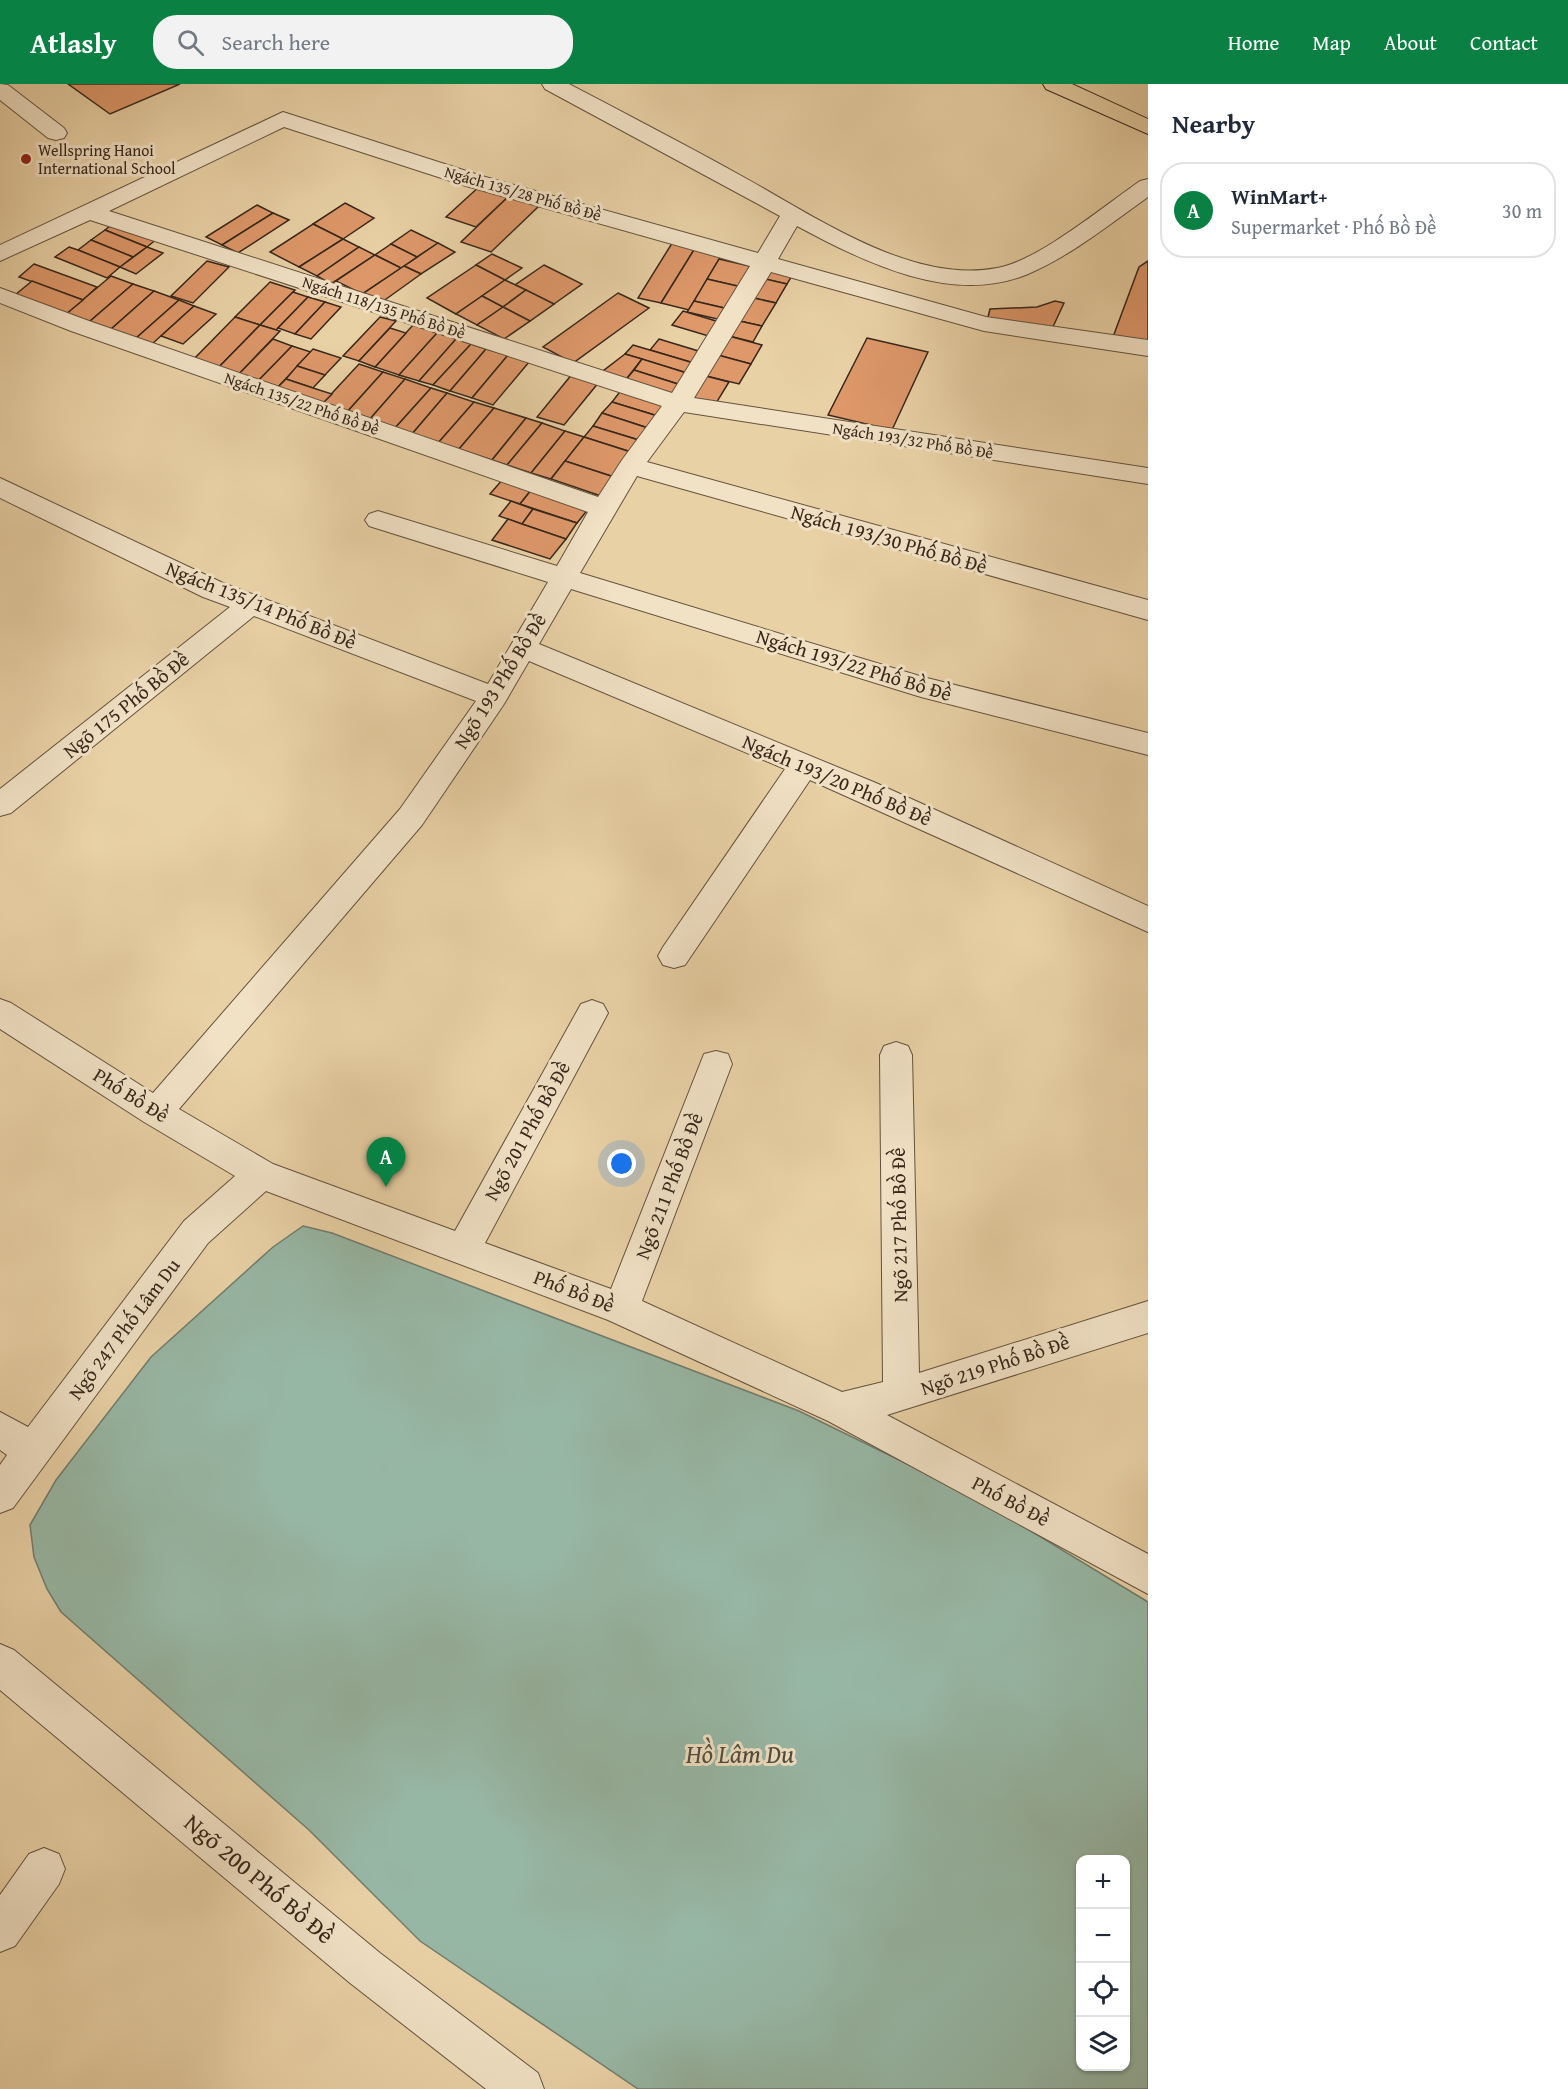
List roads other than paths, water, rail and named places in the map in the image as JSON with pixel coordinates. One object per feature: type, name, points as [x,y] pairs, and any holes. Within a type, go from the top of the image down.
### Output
[{"type":"main road","points":[[1054,84],[1148,126]]},
{"type":"street","points":[[553,84],[862,250],[892,262],[926,271],[963,277],[999,275],[1040,259],[1148,186]]},
{"type":"street","points":[[0,90],[56,133]]},
{"type":"street","name":"Ngách 135/28 Phố Bồ Đề","points":[[89,212],[283,119],[474,180],[984,324],[1148,348]]},
{"type":"street","points":[[0,254],[89,212]]},
{"type":"street","name":"Ngách 118/135 Phố Bồ Đề","points":[[89,212],[678,403]]},
{"type":"street","name":"Ngõ 193 Phố Bồ Đề","points":[[156,1112],[411,817],[495,697],[604,508],[726,330],[793,213]]},
{"type":"street","name":"Ngách 135/22 Phố Bồ Đề","points":[[0,295],[80,326],[604,508]]},
{"type":"street","name":"Ngách 193/32 Phố Bồ Đề","points":[[678,403],[1148,476]]},
{"type":"street","name":"Ngách 193/30 Phố Bồ Đề","points":[[631,466],[1148,610]]},
{"type":"street","name":"Ngách 135/14 Phố Bồ Đề","points":[[4,494],[213,590],[495,697]]},
{"type":"street","name":"Ngách 193/22 Phố Bồ Đề","points":[[378,520],[921,687],[1148,744]]},
{"type":"street","name":"Ngõ 175 Phố Bồ Đề","points":[[0,805],[251,604]]},
{"type":"street","name":"Ngách 193/20 Phố Bồ Đề","points":[[524,648],[866,791],[1148,920]]},
{"type":"street","points":[[674,956],[804,765]]},
{"type":"street","name":"Phố Bồ Đề","points":[[0,1011],[156,1112],[261,1174],[621,1309],[841,1409],[1148,1575]]},
{"type":"street","name":"Ngõ 201 Phố Bồ Đề","points":[[463,1250],[592,1013]]},
{"type":"street","name":"Ngõ 217 Phố Bồ Đề","points":[[896,1055],[901,1395]]},
{"type":"street","name":"Ngõ 211 Phố Bồ Đề","points":[[621,1309],[716,1064]]},
{"type":"street","name":"Ngõ 247 Phố Lâm Du","points":[[0,1495],[196,1232],[261,1174]]},
{"type":"street","name":"Ngõ 219 Phố Bồ Đề","points":[[841,1409],[901,1395],[1148,1317]]},
{"type":"street","points":[[0,1429],[33,1451]]},
{"type":"street","name":"Ngõ 200 Phố Bồ Đề","points":[[0,1664],[364,1968],[522,2089]]},
{"type":"street","points":[[0,1931],[44,1869]]},
{"type":"water","name":"Hồ Lâm Du","points":[[303,1226],[332,1233],[799,1411],[973,1496],[1148,1602],[1148,2089],[638,2089],[420,1941],[309,1830],[61,1612],[47,1589],[34,1557],[30,1525],[56,1480],[151,1357],[273,1247]]},
{"type":"place","name":"Wellspring Hanoi International School","points":[[26,159]]},
{"type":"place","name":"WinMart+","points":[[386,1187]]}]
